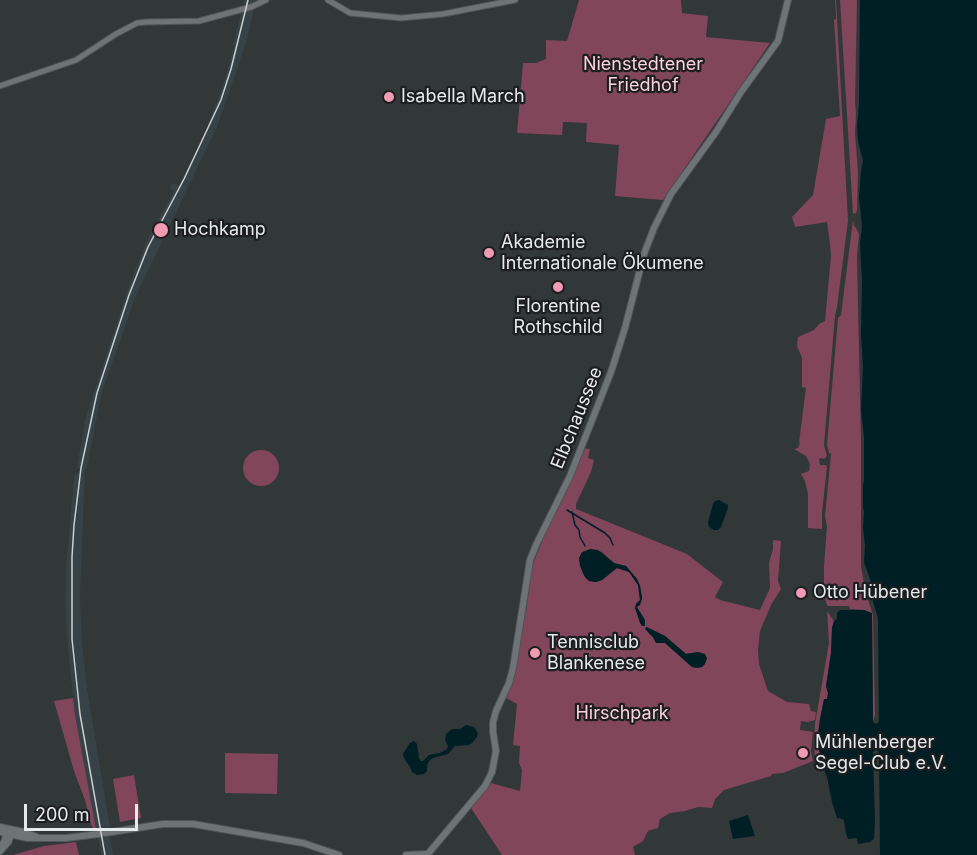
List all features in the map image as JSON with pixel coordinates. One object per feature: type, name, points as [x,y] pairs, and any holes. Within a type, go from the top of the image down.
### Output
[{"type":"main road","name":"Elbchaussee","points":[[427,855],[488,782],[492,772],[496,751],[493,722],[513,668],[530,560],[570,476],[611,372],[644,254],[654,228],[671,194],[778,41],[788,0]]},
{"type":"main road","points":[[0,827],[6,832],[25,838],[66,838],[163,824],[193,824],[303,843],[339,855]]},
{"type":"main road","points":[[406,855],[427,855]]},
{"type":"street","points":[[0,86],[76,60],[137,23],[199,21],[266,0]]},
{"type":"street","points":[[328,0],[350,13],[401,18],[443,14],[515,0]]},
{"type":"street","points":[[0,850],[6,832]]},
{"type":"shaded area","points":[[244,0],[256,0],[251,10],[254,9],[246,43],[217,127],[135,298],[101,395],[85,469],[80,597],[82,642],[87,688],[110,827],[104,828],[106,837],[110,838],[113,855],[101,855],[98,839],[100,838],[98,829],[96,829],[75,715],[67,639],[66,571],[74,476],[79,473],[77,468],[85,420],[126,294],[146,242],[174,191],[170,188],[172,183],[179,185],[203,138],[222,88],[242,11],[245,11]]},
{"type":"green space","name":"Nienstedtener Friedhof","points":[[579,0],[681,0],[682,13],[708,16],[706,37],[770,43],[663,200],[615,196],[619,145],[586,142],[587,123],[563,122],[562,135],[517,133],[523,63],[536,63],[546,59],[546,40],[567,41]]},
{"type":"green space","points":[[835,0],[848,221],[835,316],[824,445],[827,456],[819,459],[820,465],[827,467],[822,529],[808,528],[808,494],[801,474],[809,471],[810,464],[806,456],[794,449],[798,448],[800,443],[806,388],[802,387],[802,358],[797,346],[798,337],[814,330],[825,321],[830,244],[827,222],[795,227],[792,217],[813,195],[826,119],[840,116],[834,20],[836,19]]},
{"type":"green space","points":[[840,0],[857,0],[855,133],[858,172],[857,210],[853,214]]},
{"type":"green space","points":[[853,220],[859,234],[857,257],[861,566],[866,594],[873,615],[875,715],[873,721],[872,616],[864,610],[850,609],[849,606],[828,606],[824,585],[827,526],[825,516],[831,454],[827,445],[838,318],[841,315]]},
{"type":"green space","name":"Hirschpark","points":[[581,448],[590,449],[588,458],[594,460],[576,509],[687,554],[723,582],[715,597],[720,600],[760,610],[770,588],[769,563],[773,540],[781,541],[778,581],[781,589],[760,631],[759,664],[768,691],[787,702],[809,704],[811,711],[816,712],[815,720],[801,721],[800,730],[813,732],[811,751],[813,761],[783,773],[772,774],[724,790],[715,799],[712,808],[698,807],[670,813],[660,819],[658,828],[648,831],[643,841],[633,847],[635,855],[502,855],[471,808],[491,783],[520,791],[522,770],[519,763],[520,746],[513,745],[517,704],[506,698],[516,671],[512,670],[522,612],[526,612],[532,566]],"holes":[[[589,549],[602,552],[614,563],[626,566],[637,579],[642,598],[637,607],[638,614],[636,604],[640,600],[638,585],[630,573],[616,568],[602,580],[596,582],[589,581],[585,577],[582,572],[581,554]],[[652,630],[665,636],[686,654],[698,652],[702,667],[693,668],[665,643],[656,643],[648,633]]]},
{"type":"green space","points":[[261,450],[274,455],[279,468],[274,481],[261,486],[248,481],[243,468],[248,455]]},
{"type":"green space","points":[[827,611],[834,621],[826,686],[828,693],[827,699],[824,699],[817,736],[821,756],[815,757],[815,724],[829,643]]},
{"type":"green space","points":[[73,698],[96,829],[91,825],[54,701]]},
{"type":"green space","points":[[225,753],[278,754],[277,794],[225,793]]},
{"type":"green space","points":[[134,775],[141,818],[120,822],[113,779]]},
{"type":"green space","points":[[76,842],[79,855],[13,855],[44,846]]},
{"type":"water","points":[[860,0],[977,0],[977,855],[880,855],[879,752],[876,750],[873,753],[874,839],[858,844],[857,838],[848,839],[843,819],[837,818],[817,744],[824,699],[827,699],[828,693],[826,686],[832,628],[840,610],[864,610],[872,613],[873,721],[875,724],[879,720],[878,618],[871,595],[871,582],[864,562],[863,527],[864,436],[861,411],[863,366],[860,243],[862,226],[859,197],[863,161],[857,126]]},
{"type":"water","points":[[719,500],[728,505],[728,508],[721,527],[714,530],[709,527],[708,522],[713,504]]},
{"type":"water","points":[[591,549],[598,550],[614,563],[626,566],[637,579],[642,598],[637,607],[645,620],[645,626],[640,623],[635,608],[640,600],[638,585],[629,572],[617,568],[596,582],[589,581],[585,577],[579,558],[582,552]]},
{"type":"water","points":[[647,627],[665,636],[686,654],[698,652],[705,654],[707,658],[705,664],[697,668],[691,666],[665,643],[656,643],[646,630]]},
{"type":"water","points":[[466,725],[474,727],[478,733],[472,743],[455,746],[448,754],[433,758],[429,761],[424,774],[417,775],[412,772],[403,755],[410,743],[414,741],[417,744],[419,758],[423,761],[429,755],[447,749],[446,734],[452,729],[460,729]]},
{"type":"water","points":[[748,815],[755,836],[733,839],[729,821]]},
{"type":"waterway","points":[[567,510],[605,533],[613,545]]},
{"type":"waterway","points":[[572,512],[575,525],[585,546]]},
{"type":"tram line","points":[[105,855],[80,714],[72,639],[72,557],[81,468],[97,393],[129,295],[148,247],[184,179],[221,100],[248,0]]},
{"type":"place","name":"Isabella March","points":[[389,97]]},
{"type":"place","name":"Hochkamp","points":[[161,230]]},
{"type":"place","name":"Akademie Internationale Ökumene","points":[[489,253]]},
{"type":"place","name":"Florentine Rothschild","points":[[558,287]]},
{"type":"place","name":"Otto Hübener","points":[[801,593]]},
{"type":"place","name":"Tennisclub Blankenese","points":[[535,653]]},
{"type":"place","name":"Mühlenberger Segel-Club e.V.","points":[[803,753]]}]
